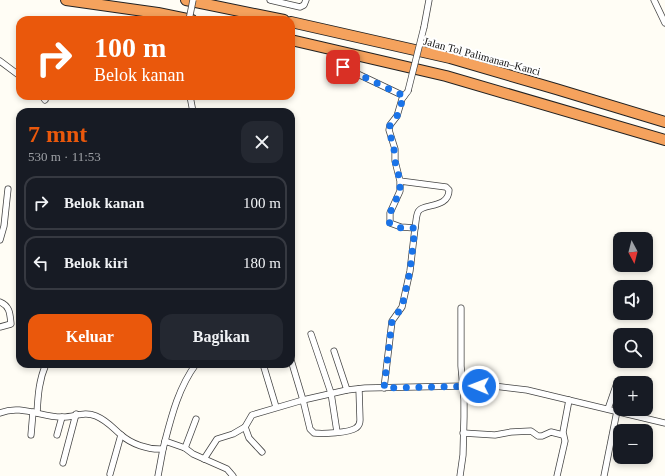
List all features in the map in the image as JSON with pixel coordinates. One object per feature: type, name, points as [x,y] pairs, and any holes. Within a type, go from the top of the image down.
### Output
[{"type":"highway","points":[[66,0],[172,16]]},
{"type":"highway","points":[[186,0],[264,16]]},
{"type":"highway","name":"Jalan Tol Palimanan–Kanci","points":[[295,23],[450,58],[665,122]]},
{"type":"highway","points":[[295,41],[446,76],[665,140]]},
{"type":"street","points":[[191,16],[193,0]]},
{"type":"street","points":[[270,0],[300,7],[304,5],[306,0]]},
{"type":"street","points":[[415,228],[401,228],[390,224],[389,221],[390,213],[400,191],[400,181],[389,130],[390,125],[397,116],[406,94],[424,27],[429,0]]},
{"type":"street","points":[[654,0],[665,23]]},
{"type":"street","points":[[0,61],[16,73]]},
{"type":"street","points":[[343,67],[406,94]]},
{"type":"street","points":[[384,388],[392,321],[402,307],[410,271],[418,212],[420,209],[436,204],[449,196],[449,190],[446,187],[400,181]]},
{"type":"street","points":[[0,240],[4,226],[8,189]]},
{"type":"street","points":[[0,302],[5,304],[8,308],[11,323],[10,325],[0,327]]},
{"type":"street","points":[[460,476],[463,455],[464,400],[461,366],[461,308]]},
{"type":"street","points":[[311,334],[331,393],[336,432]]},
{"type":"street","points":[[334,351],[347,390]]},
{"type":"street","points":[[31,435],[38,389],[44,368]]},
{"type":"street","points":[[158,476],[174,406],[193,368]]},
{"type":"street","points":[[264,368],[276,407]]},
{"type":"street","points":[[294,368],[312,432],[316,434],[352,430],[359,425],[359,389]]},
{"type":"street","points":[[204,458],[217,439],[233,434],[245,427],[252,415],[276,407],[347,390],[494,386],[527,390],[613,411]]},
{"type":"street","points":[[608,409],[613,395]]},
{"type":"street","points":[[558,476],[565,440],[562,435],[569,400]]},
{"type":"street","points":[[0,413],[14,410],[62,417],[90,413],[98,416],[111,425],[121,435],[141,446],[163,449]]},
{"type":"street","points":[[63,463],[76,414]]},
{"type":"street","points":[[604,476],[616,416]]},
{"type":"street","points":[[634,416],[665,423]]},
{"type":"street","points":[[57,435],[62,417]]},
{"type":"street","points":[[185,448],[196,419]]},
{"type":"street","points":[[245,427],[249,438],[262,452]]},
{"type":"street","points":[[463,433],[495,435],[531,431],[538,436],[551,432],[562,435]]},
{"type":"street","points":[[110,474],[121,435]]},
{"type":"street","points":[[166,441],[185,448],[227,469],[232,476]]},
{"type":"route","points":[[343,67],[404,96],[397,116],[390,125],[389,130],[400,181],[400,191],[390,213],[389,221],[390,224],[401,228],[415,228],[410,271],[402,307],[392,321],[384,388],[479,386]]}]
